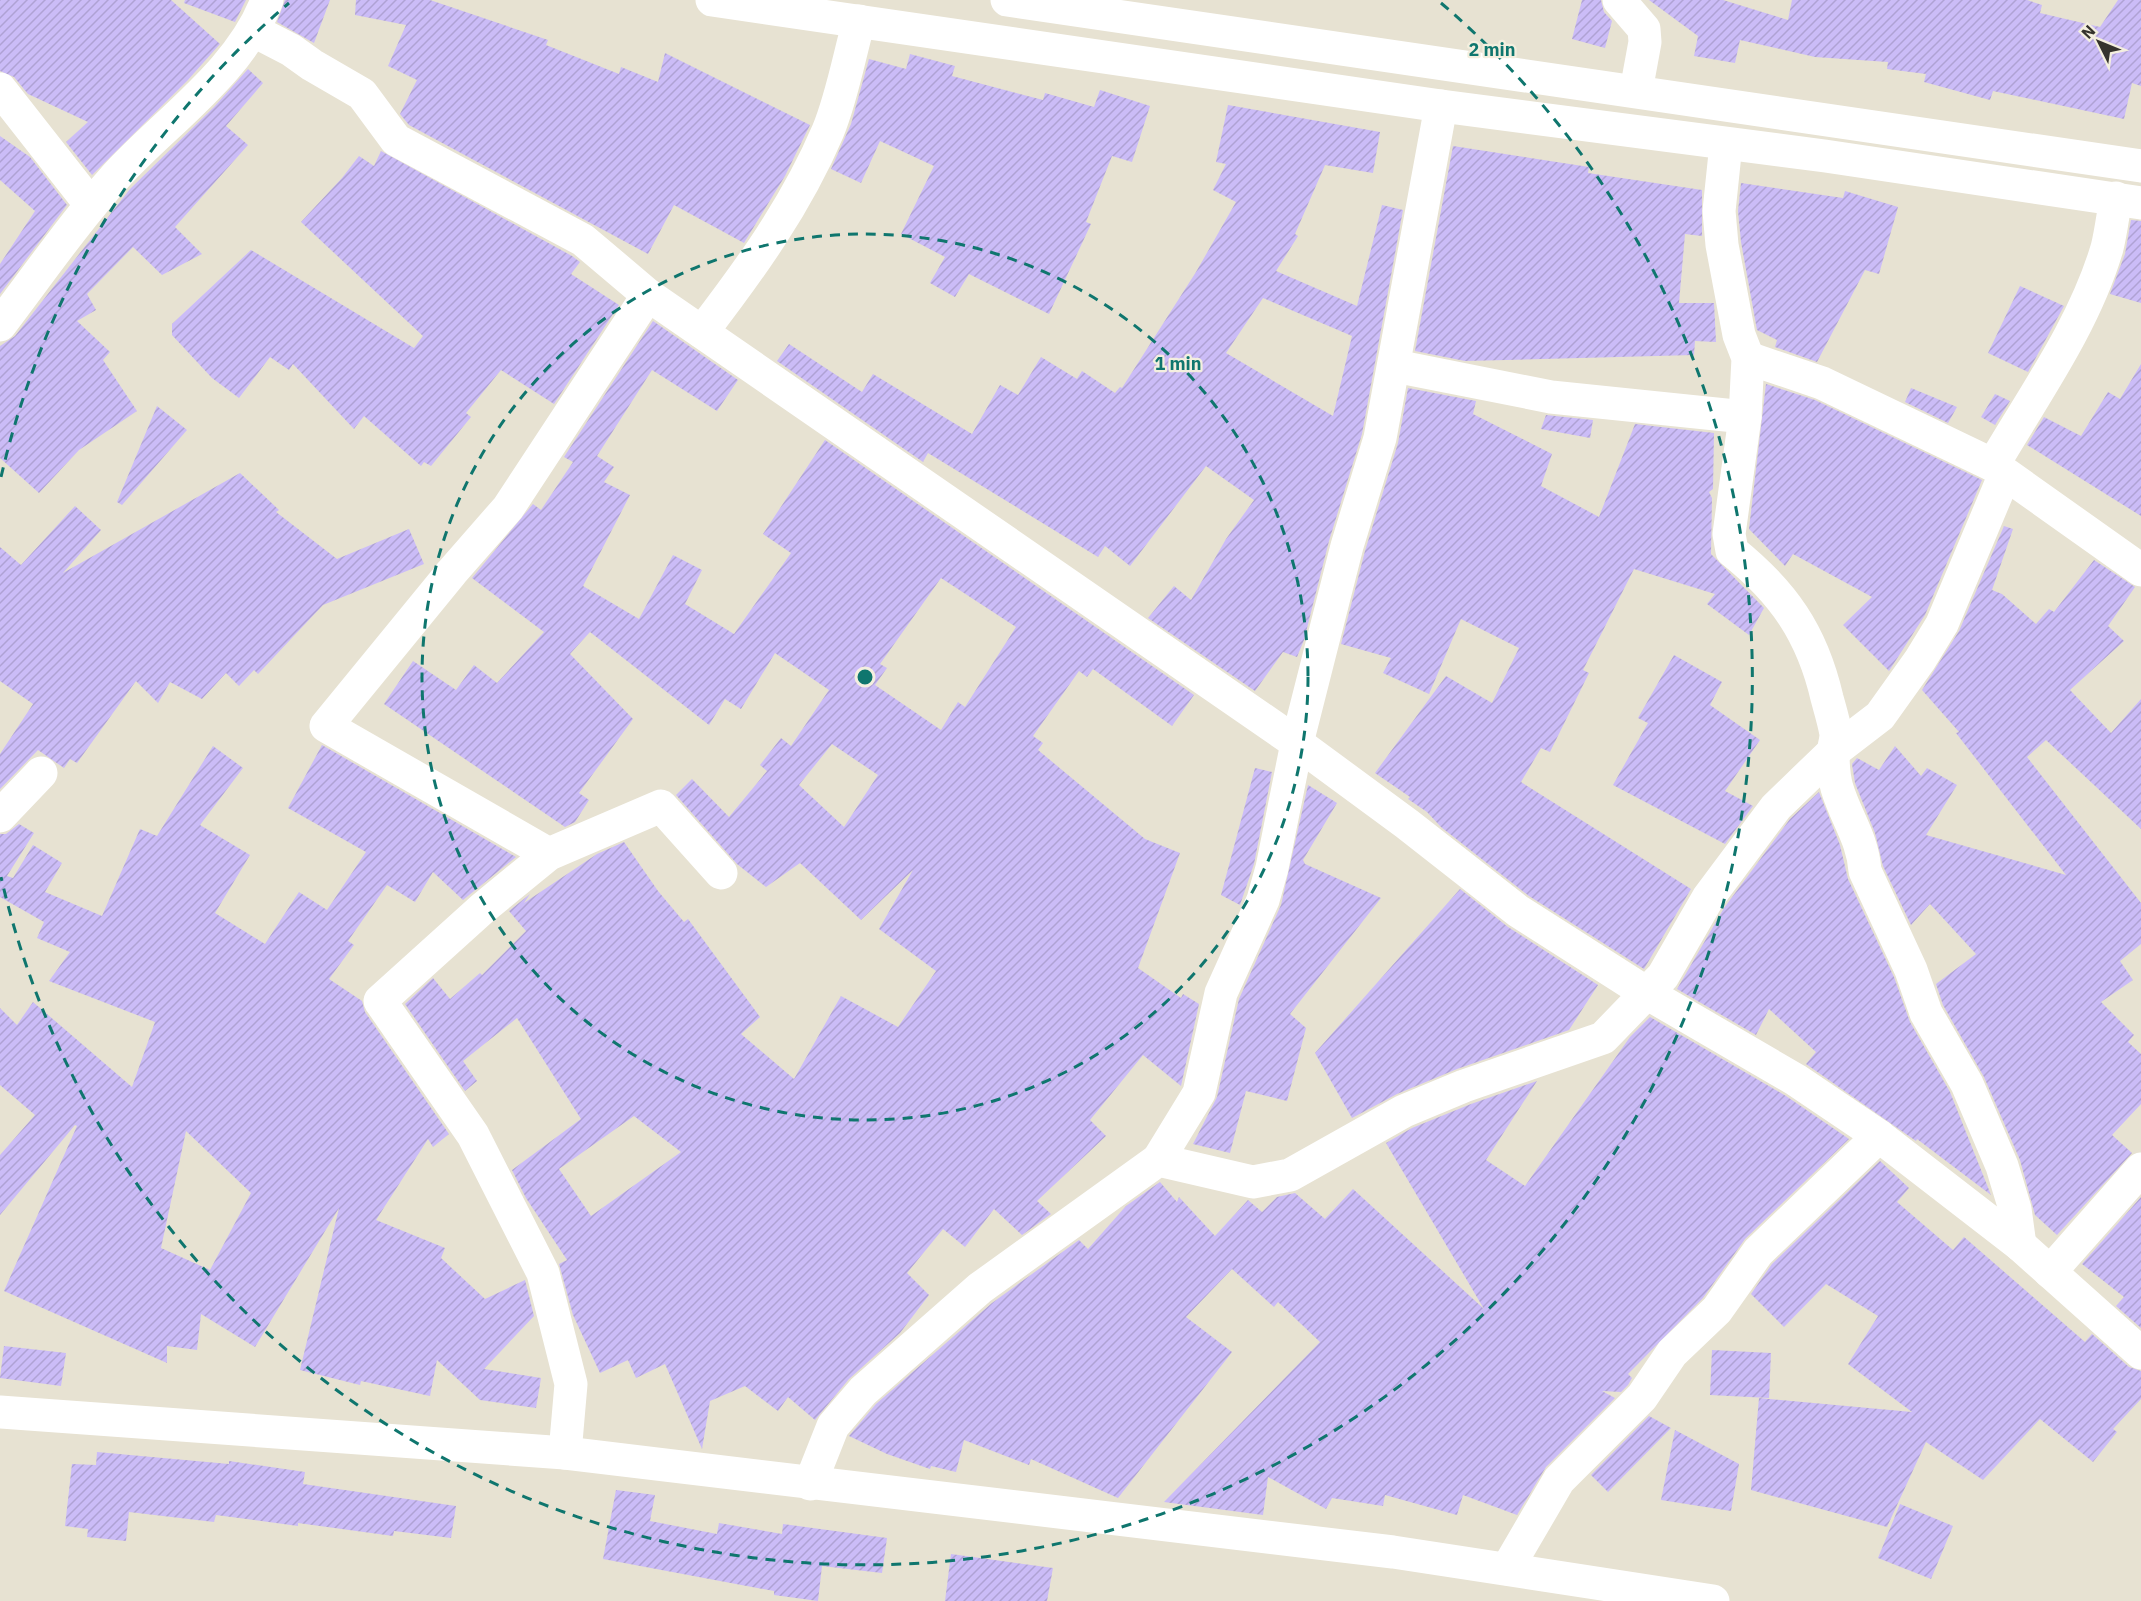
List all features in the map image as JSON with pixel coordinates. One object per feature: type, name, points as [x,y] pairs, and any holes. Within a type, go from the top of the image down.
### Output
[{"type":"street","points":[[0,325],[117,174],[180,116],[254,31],[267,0]]},
{"type":"street","points":[[712,0],[1441,106],[2129,200],[2071,332],[2021,423],[1999,469],[1942,624],[1920,660],[1880,716],[1833,752],[1776,807],[1708,898],[1664,976],[1645,992],[1603,1038],[1464,1086],[1404,1111],[1290,1175],[1253,1182],[1158,1160]]},
{"type":"street","points":[[1007,0],[2141,166]]},
{"type":"street","points":[[1619,0],[1644,29],[1645,42],[1636,91]]},
{"type":"street","points":[[702,332],[762,253],[787,213],[828,129],[859,21]]},
{"type":"street","points":[[254,31],[291,50],[312,66],[362,94],[396,140],[583,240],[648,295],[1297,743],[1407,824],[1518,911],[1645,992],[1796,1080],[1880,1136],[2020,1245],[2141,1353]]},
{"type":"street","points":[[0,89],[91,205]]},
{"type":"street","points":[[810,1484],[833,1426],[863,1391],[980,1288],[1158,1160],[1199,1093],[1221,993],[1263,900],[1269,879],[1297,743],[1347,546],[1380,438],[1441,106]]},
{"type":"street","points":[[1726,144],[1719,212],[1722,245],[1739,335],[1748,358],[1745,417],[1729,534],[1732,551],[1757,571],[1786,603],[1807,636],[1822,676],[1836,735],[1833,752],[1837,788],[1852,820],[1864,856],[1865,871],[1911,970],[1926,1013],[1966,1084],[2002,1166],[2015,1209],[2020,1245]]},
{"type":"street","points":[[549,854],[326,726],[452,572],[508,508],[648,295]]},
{"type":"street","points":[[1748,358],[1822,383],[1999,469],[2141,570]]},
{"type":"street","points":[[1395,366],[1551,397],[1745,417]]},
{"type":"street","points":[[0,816],[41,773]]},
{"type":"street","points":[[566,1453],[571,1384],[543,1273],[473,1136],[380,1001],[483,908],[549,854],[661,806],[721,873]]},
{"type":"street","points":[[1508,1569],[1559,1480],[1642,1397],[1672,1353],[1717,1310],[1758,1252],[1880,1136]]},
{"type":"street","points":[[2050,1272],[2141,1169]]},
{"type":"street","points":[[0,1412],[566,1453],[1393,1552],[1713,1601]]},
{"type":"building","points":[[0,0],[171,0],[220,44],[187,81],[92,175],[66,142],[88,122],[28,94],[14,77],[0,71]]},
{"type":"building","points":[[185,0],[246,0],[235,22],[184,3]]},
{"type":"building","points":[[285,0],[330,0],[314,43],[277,22]]},
{"type":"building","points":[[356,0],[430,0],[548,40],[546,45],[619,74],[621,67],[658,82],[665,53],[810,125],[785,176],[744,243],[674,205],[648,254],[409,125],[400,114],[417,80],[388,66],[406,25],[355,15]]},
{"type":"building","points":[[1582,0],[1601,0],[1604,12],[1612,21],[1605,48],[1572,39]]},
{"type":"building","points":[[1649,0],[1723,0],[1788,20],[1792,0],[2027,0],[2042,5],[2040,13],[2100,27],[2118,0],[2141,0],[2141,86],[2132,83],[2124,119],[1993,91],[1990,100],[1924,82],[1926,74],[1887,69],[1888,62],[1815,57],[1740,40],[1735,63],[1694,56],[1698,36]]},
{"type":"building","points":[[910,54],[955,66],[952,76],[1043,100],[1045,93],[1094,107],[1100,90],[1150,106],[1132,162],[1112,156],[1086,222],[1091,224],[1049,314],[969,274],[955,297],[930,283],[945,257],[901,234],[934,166],[880,141],[861,183],[831,169],[851,124],[869,59],[906,69]]},
{"type":"building","points":[[248,69],[263,83],[226,126],[248,145],[175,227],[202,254],[162,275],[133,247],[87,294],[96,310],[77,321],[110,352],[103,360],[137,411],[79,450],[39,493],[0,458],[0,346],[15,336],[130,189],[214,107]]},
{"type":"building","points":[[1228,105],[1380,132],[1373,173],[1325,165],[1295,234],[1298,236],[1276,271],[1357,306],[1382,205],[1403,210],[1362,434],[1329,541],[1304,640],[1297,657],[1283,652],[1255,691],[1148,618],[1174,586],[1191,600],[1226,539],[1254,500],[1206,466],[1130,566],[1105,546],[1098,557],[928,453],[923,462],[777,361],[789,344],[862,392],[873,374],[972,434],[1000,385],[1018,395],[1041,357],[1077,379],[1082,371],[1115,393],[1120,387],[1122,388],[1196,272],[1236,202],[1213,190],[1226,164],[1216,162]],"holes":[[[1263,298],[1352,336],[1333,416],[1226,353]]]},
{"type":"building","points":[[0,136],[30,157],[67,205],[0,294],[0,264],[35,211],[0,180]]},
{"type":"building","points":[[1453,146],[1589,167],[1588,173],[1702,190],[1702,236],[1685,234],[1679,303],[1714,303],[1716,342],[1695,341],[1694,355],[1465,361],[1415,351]]},
{"type":"building","points":[[381,151],[572,256],[580,262],[571,274],[619,305],[554,404],[501,370],[466,413],[471,417],[431,466],[424,462],[421,466],[364,416],[354,429],[293,364],[289,370],[270,357],[239,398],[212,378],[172,335],[172,324],[251,250],[414,348],[423,336],[301,222],[359,156],[374,166]]},
{"type":"building","points":[[1741,183],[1843,198],[1845,191],[1898,207],[1879,274],[1865,270],[1817,362],[1775,347],[1777,340],[1757,330],[1741,242],[1738,211]]},
{"type":"building","points":[[2131,220],[2141,221],[2141,303],[2110,294],[2125,254]]},
{"type":"building","points":[[2020,286],[2064,306],[2028,372],[1988,353]]},
{"type":"building","points":[[653,321],[738,380],[717,411],[652,370],[597,456],[614,467],[604,482],[630,495],[583,586],[639,619],[673,555],[702,570],[685,604],[734,634],[791,553],[763,534],[825,440],[1194,695],[1172,726],[1093,669],[1087,677],[1079,671],[1033,736],[1043,743],[1038,750],[1145,839],[1180,853],[1138,968],[1181,998],[1183,994],[1199,1004],[1181,1086],[1143,1055],[1090,1120],[1106,1136],[1037,1201],[1051,1214],[1022,1235],[994,1209],[965,1247],[943,1229],[907,1273],[929,1295],[900,1333],[849,1379],[815,1420],[788,1397],[778,1411],[745,1386],[710,1401],[702,1449],[665,1364],[636,1378],[628,1360],[600,1373],[573,1315],[559,1264],[567,1260],[526,1198],[512,1170],[581,1119],[517,1018],[463,1061],[477,1081],[465,1091],[405,1004],[433,978],[450,999],[480,973],[482,975],[526,931],[509,911],[530,894],[524,903],[597,854],[624,842],[658,891],[684,922],[688,919],[760,1017],[741,1034],[794,1079],[841,996],[898,1027],[936,971],[879,929],[913,870],[861,920],[800,863],[766,887],[737,864],[676,795],[692,779],[729,817],[767,771],[760,765],[781,738],[791,746],[829,690],[775,653],[741,709],[725,699],[709,725],[590,632],[570,654],[633,719],[579,793],[589,800],[575,822],[565,827],[384,704],[413,661],[456,690],[474,665],[497,683],[544,632],[472,578],[533,504],[541,510],[573,462],[564,457]],"holes":[[[941,578],[1016,627],[965,707],[958,702],[941,730],[875,685],[887,668],[880,664]],[[832,744],[878,775],[844,827],[799,785]],[[634,1116],[681,1152],[591,1216],[559,1169]]]},
{"type":"building","points":[[2141,364],[2141,516],[2027,445],[2044,417],[2081,436],[2108,392],[2120,399]]},
{"type":"building","points":[[1766,384],[1815,400],[1982,480],[1925,615],[1889,671],[1843,625],[1872,597],[1793,554],[1785,566],[1749,529]]},
{"type":"building","points":[[1408,388],[1476,401],[1473,414],[1552,454],[1541,486],[1599,517],[1635,424],[1714,433],[1713,489],[1709,492],[1712,498],[1711,554],[1764,608],[1749,635],[1707,604],[1715,594],[1634,569],[1583,670],[1589,673],[1550,752],[1541,748],[1521,782],[1691,889],[1644,969],[1529,896],[1441,827],[1427,812],[1408,799],[1410,797],[1375,773],[1446,676],[1492,703],[1519,648],[1461,619],[1429,694],[1383,673],[1391,658],[1341,644],[1365,551],[1398,443]]},
{"type":"building","points":[[1911,388],[1957,407],[1948,423],[1905,402]]},
{"type":"building","points":[[1995,394],[2010,401],[1995,425],[1981,417]]},
{"type":"building","points":[[157,406],[187,430],[122,505],[117,502]]},
{"type":"building","points":[[1546,415],[1593,420],[1590,438],[1541,429]]},
{"type":"building","points":[[240,473],[279,510],[276,512],[337,559],[409,529],[424,564],[323,605],[258,674],[254,670],[239,686],[226,673],[202,699],[170,682],[158,703],[136,681],[77,763],[70,759],[64,768],[38,750],[0,789],[0,754],[33,704],[0,681],[0,547],[21,565],[75,506],[101,530],[63,573]]},
{"type":"building","points":[[2004,526],[2013,529],[1992,590],[2002,594],[2036,624],[2049,609],[2054,612],[2094,560],[2135,587],[2108,626],[2124,641],[2070,690],[2111,733],[2141,699],[2141,829],[2046,740],[2027,757],[2141,903],[2141,944],[2120,961],[2133,980],[2101,1002],[2134,1035],[2128,1042],[2141,1054],[2141,1104],[2112,1135],[2132,1153],[2057,1235],[2035,1215],[2020,1160],[1984,1077],[1943,1005],[1936,984],[1976,954],[1930,904],[1911,925],[1883,866],[1875,833],[1855,783],[1852,764],[1857,758],[1879,770],[1895,746],[1921,776],[1927,768],[1957,785],[1926,835],[2066,875],[1956,733],[1959,732],[1922,690],[1959,631]]},
{"type":"building","points":[[1674,655],[1722,682],[1710,705],[1760,740],[1725,791],[1753,806],[1725,844],[1613,785],[1648,723],[1638,718]]},
{"type":"building","points":[[322,745],[516,857],[463,900],[433,872],[415,902],[387,885],[348,941],[354,945],[329,979],[362,1001],[365,1012],[449,1134],[433,1147],[428,1139],[376,1220],[445,1248],[441,1258],[485,1299],[525,1280],[534,1316],[484,1369],[541,1378],[536,1408],[480,1400],[437,1360],[430,1396],[361,1381],[360,1385],[300,1370],[339,1208],[255,1347],[201,1314],[197,1350],[167,1346],[167,1363],[4,1291],[77,1126],[75,1125],[0,1215],[0,1155],[35,1115],[0,1085],[0,1008],[17,1025],[33,1002],[132,1087],[155,1022],[49,981],[70,952],[37,938],[44,922],[0,897],[0,834],[6,834],[19,824],[34,833],[7,876],[13,878],[33,845],[62,863],[45,892],[102,916],[140,829],[157,836],[213,746],[243,768],[200,825],[250,855],[215,913],[265,944],[299,892],[327,910],[366,852],[288,808]],"holes":[[[186,1131],[251,1193],[210,1270],[161,1248]]]},
{"type":"building","points":[[1255,768],[1272,772],[1254,864],[1240,905],[1221,895]]},
{"type":"building","points":[[1308,785],[1337,803],[1303,860],[1305,864],[1381,898],[1290,1014],[1306,1028],[1287,1101],[1246,1091],[1230,1153],[1193,1144],[1217,1097],[1239,999],[1281,905]]},
{"type":"building","points":[[1819,792],[1840,845],[1848,879],[1894,977],[1910,1022],[1950,1092],[1991,1195],[1917,1139],[1916,1141],[1806,1064],[1816,1052],[1769,1009],[1756,1035],[1677,989],[1724,908],[1790,819]]},
{"type":"building","points":[[1460,889],[1508,927],[1598,985],[1569,1030],[1457,1069],[1397,1094],[1352,1118],[1315,1053]]},
{"type":"building","points":[[1650,1017],[1786,1096],[1849,1139],[1745,1239],[1703,1298],[1628,1374],[1632,1378],[1628,1385],[1621,1392],[1602,1391],[1615,1398],[1546,1467],[1517,1515],[1463,1495],[1457,1515],[1385,1495],[1383,1506],[1332,1498],[1326,1509],[1268,1477],[1263,1515],[1164,1502],[1320,1342],[1278,1302],[1274,1307],[1232,1269],[1186,1317],[1232,1352],[1118,1498],[1031,1459],[1029,1465],[964,1440],[956,1472],[931,1466],[930,1469],[887,1454],[849,1436],[876,1404],[992,1303],[1079,1240],[1088,1249],[1126,1206],[1160,1182],[1177,1202],[1179,1197],[1215,1236],[1248,1200],[1262,1212],[1277,1197],[1295,1193],[1325,1219],[1353,1189],[1484,1309],[1386,1143],[1412,1128],[1537,1081],[1486,1160],[1525,1186],[1630,1037]]},
{"type":"building","points":[[1880,1161],[1909,1188],[1897,1202],[1953,1250],[1964,1237],[2085,1342],[2092,1334],[2129,1367],[2141,1371],[2141,1399],[2113,1429],[2117,1432],[2093,1462],[2040,1419],[1983,1480],[1926,1442],[1887,1527],[1751,1490],[1759,1398],[1912,1412],[1848,1364],[1878,1316],[1826,1284],[1784,1327],[1751,1294],[1772,1264]]},
{"type":"building","points":[[2141,1197],[2141,1328],[2116,1306],[2124,1297],[2082,1264]]},
{"type":"building","points":[[4,1346],[66,1353],[61,1386],[0,1378]]},
{"type":"building","points":[[1712,1350],[1771,1353],[1769,1398],[1710,1395]]},
{"type":"building","points":[[1649,1416],[1671,1428],[1608,1492],[1591,1475]]},
{"type":"building","points":[[1675,1430],[1739,1464],[1731,1511],[1661,1500]]},
{"type":"building","points":[[97,1452],[229,1464],[229,1461],[305,1472],[303,1484],[456,1506],[451,1538],[394,1531],[393,1536],[216,1515],[214,1522],[129,1512],[126,1541],[87,1537],[88,1529],[65,1526],[72,1464],[96,1465]]},
{"type":"building","points":[[616,1490],[655,1495],[650,1521],[717,1534],[719,1523],[782,1534],[783,1524],[887,1538],[882,1573],[822,1566],[818,1601],[774,1595],[774,1591],[603,1559]]},
{"type":"building","points":[[1900,1504],[1953,1526],[1931,1579],[1878,1558]]},
{"type":"building","points":[[951,1554],[1053,1568],[1047,1601],[945,1601]]}]
